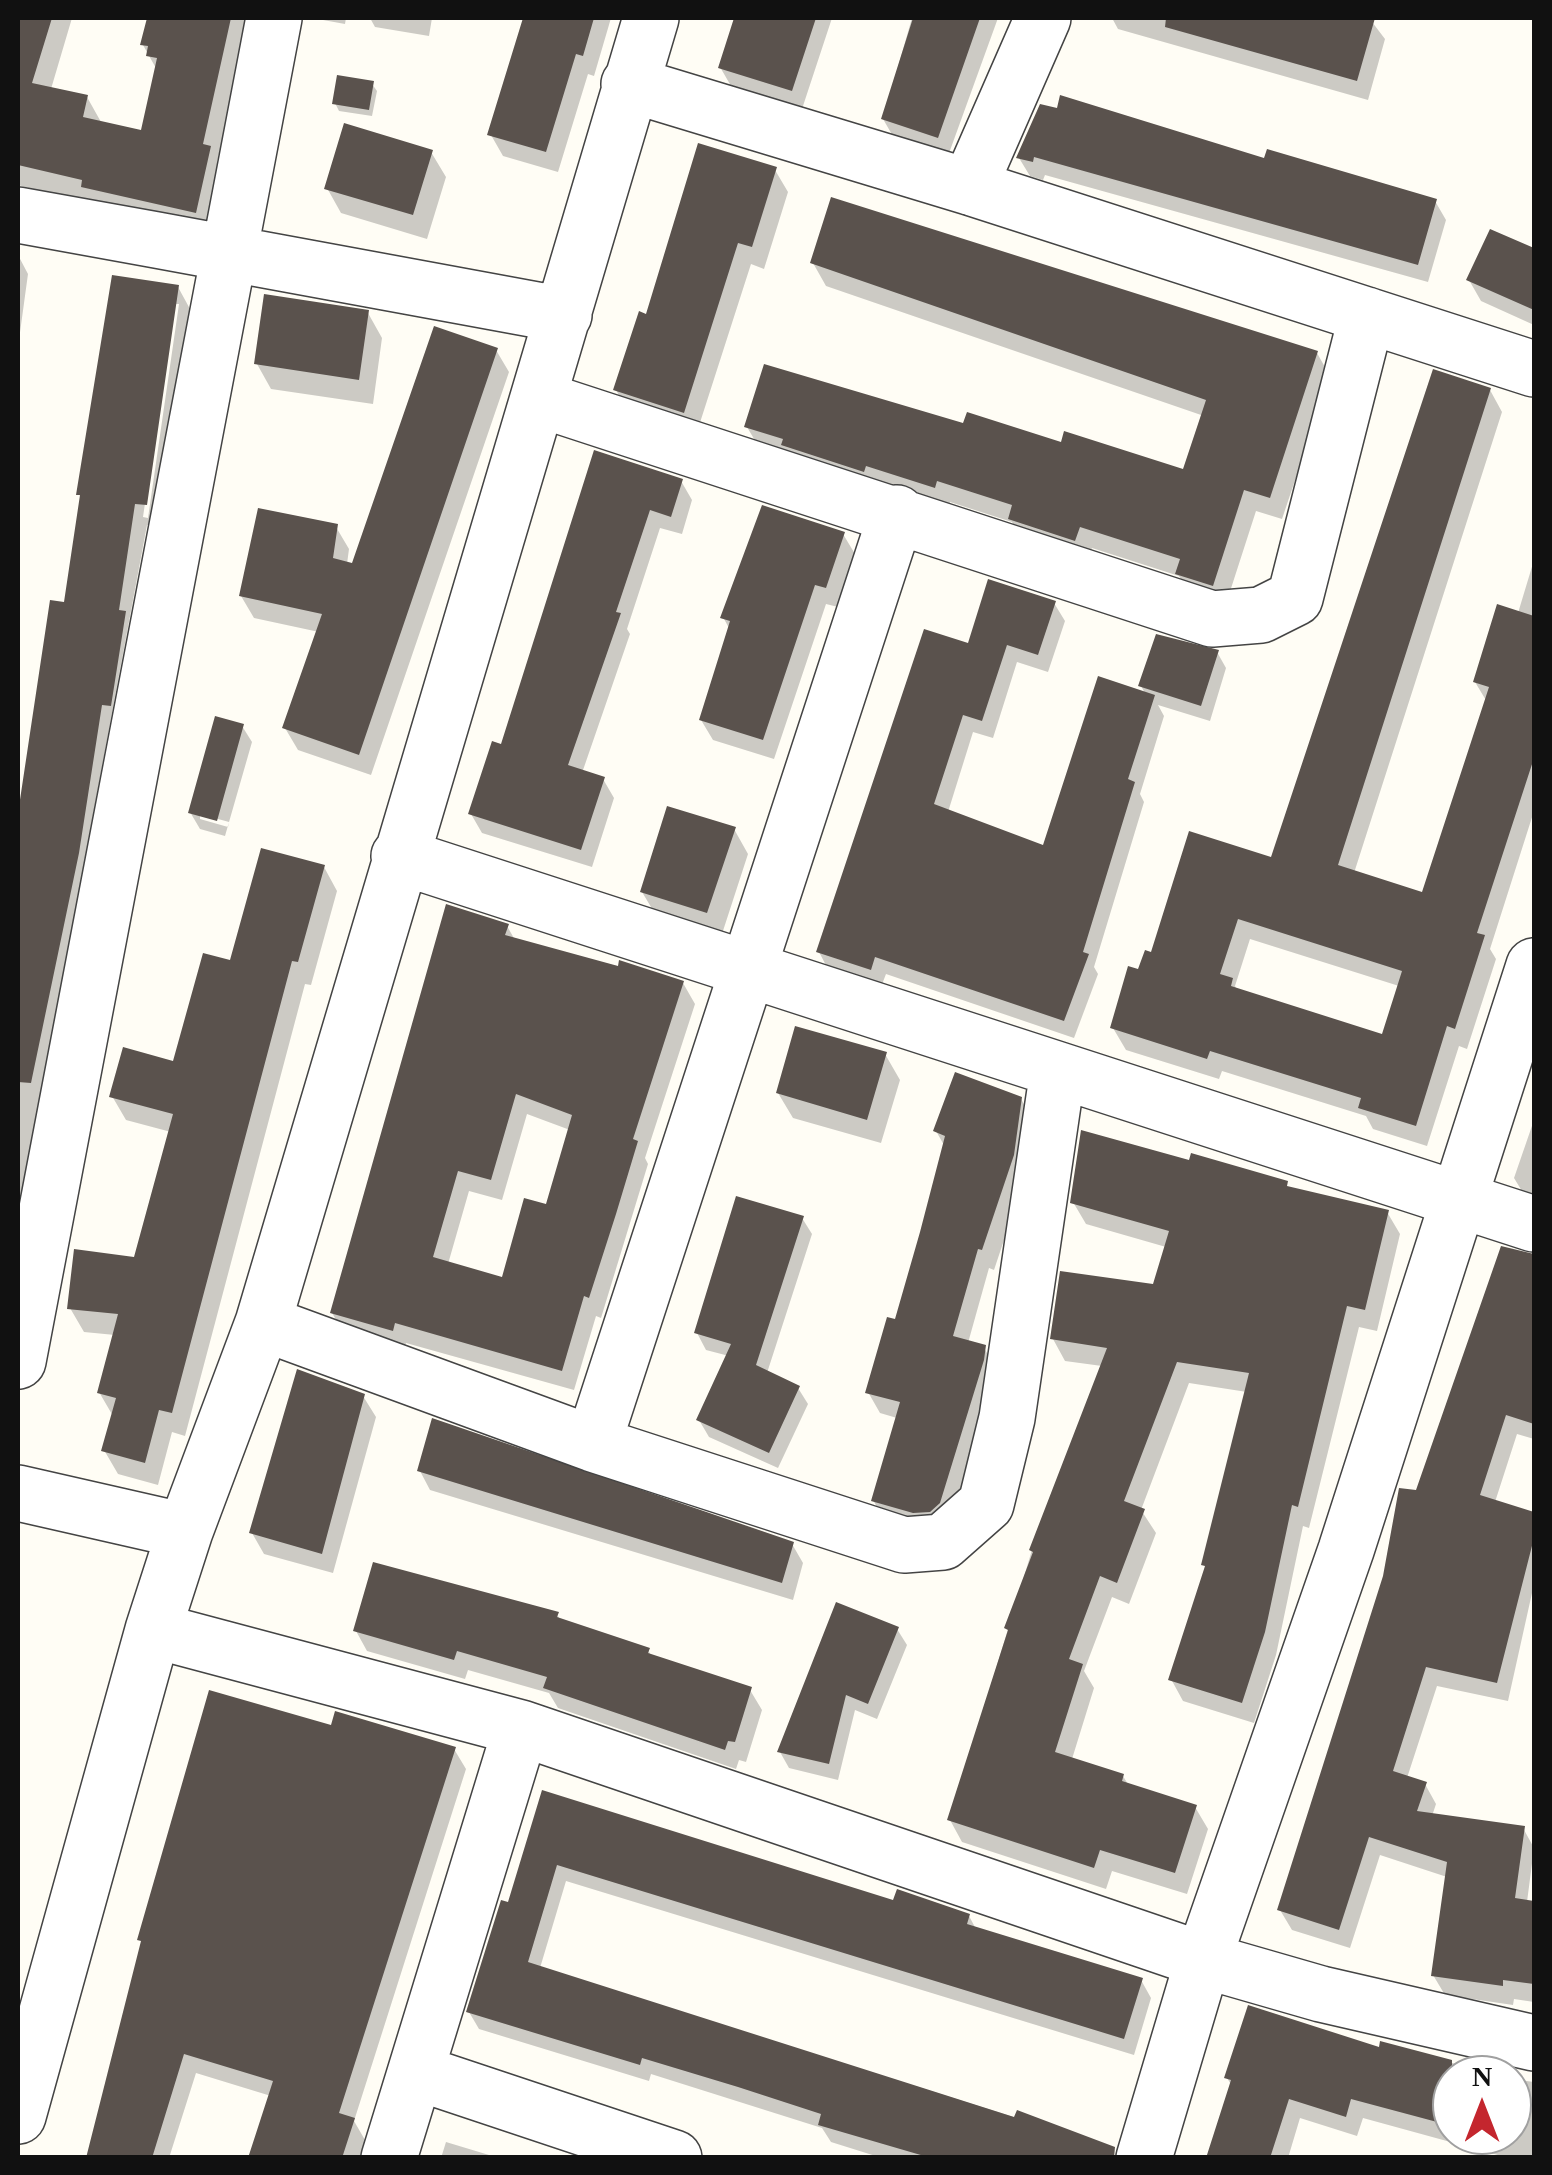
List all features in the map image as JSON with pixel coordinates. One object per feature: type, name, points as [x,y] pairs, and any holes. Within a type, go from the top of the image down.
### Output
[{"type":"street","points":[[18,1361],[274,18]]},
{"type":"street","points":[[18,2116],[153,1630],[185,1531],[263,1323],[651,18]]},
{"type":"street","points":[[969,187],[1043,18]]},
{"type":"street","points":[[629,84],[969,187],[1534,369]]},
{"type":"street","points":[[18,214],[564,314]]},
{"type":"street","points":[[539,399],[1212,619],[1261,615],[1294,598],[1367,315]]},
{"type":"street","points":[[593,1444],[896,514]]},
{"type":"street","points":[[399,856],[1534,1224]]},
{"type":"street","points":[[1144,2158],[1203,1960],[1346,1550],[1534,966]]},
{"type":"street","points":[[263,1323],[593,1444],[904,1546],[943,1542],[986,1504],[1003,1436],[1058,1070]]},
{"type":"street","points":[[18,1494],[185,1531]]},
{"type":"street","points":[[153,1630],[521,1728],[1203,1960],[1321,1994],[1534,2043]]},
{"type":"street","points":[[389,2158],[521,1728]]},
{"type":"street","points":[[416,2072],[674,2158]]},
{"type":"building","points":[[18,18],[52,18],[32,83],[88,95],[83,117],[141,130],[157,58],[146,56],[148,46],[140,45],[147,18],[231,18],[203,144],[211,146],[196,213],[81,187],[82,180],[18,165]]},
{"type":"building","points":[[523,18],[594,18],[583,56],[576,54],[546,152],[487,135]]},
{"type":"building","points":[[734,18],[816,18],[792,91],[718,68]]},
{"type":"building","points":[[913,18],[980,18],[938,138],[881,119]]},
{"type":"building","points":[[1166,18],[1375,18],[1357,81],[1165,27]]},
{"type":"building","points":[[337,75],[374,81],[369,110],[332,104]]},
{"type":"building","points":[[1060,95],[1264,158],[1267,149],[1437,199],[1418,265],[1034,157],[1033,162],[1016,158],[1040,104],[1057,108]]},
{"type":"building","points":[[344,123],[433,150],[413,215],[324,189]]},
{"type":"building","points":[[698,143],[777,167],[752,247],[738,243],[684,413],[613,390],[639,311],[646,314]]},
{"type":"building","points":[[831,197],[1318,351],[1270,498],[1244,490],[1213,586],[1175,574],[1180,559],[1080,527],[1075,541],[1008,519],[1012,505],[937,481],[935,488],[866,466],[864,472],[781,445],[783,439],[744,427],[764,364],[963,423],[967,412],[1061,442],[1064,431],[1183,469],[1206,400],[810,263]]},
{"type":"building","points":[[1490,229],[1534,248],[1534,310],[1466,280]]},
{"type":"building","points":[[112,275],[179,285],[147,505],[135,504],[119,610],[126,611],[111,706],[102,705],[79,853],[31,1083],[18,1082],[18,813],[50,600],[64,602],[80,495],[76,495]]},
{"type":"building","points":[[264,294],[369,310],[359,380],[254,364]]},
{"type":"building","points":[[434,326],[498,348],[359,755],[282,728],[322,614],[239,596],[258,508],[338,524],[333,558],[352,563]]},
{"type":"building","points":[[1433,369],[1491,388],[1338,865],[1422,892],[1489,687],[1473,682],[1497,604],[1534,616],[1534,758],[1477,933],[1485,935],[1455,1029],[1447,1026],[1416,1126],[1358,1108],[1361,1098],[1210,1051],[1207,1059],[1110,1028],[1128,966],[1138,969],[1145,950],[1151,952],[1189,831],[1271,857]],"holes":[[[1238,919],[1402,971],[1382,1034],[1231,986],[1233,978],[1220,974]]]},
{"type":"building","points":[[594,450],[683,479],[671,517],[650,510],[616,612],[621,613],[568,765],[605,777],[581,850],[468,814],[492,741],[501,744]]},
{"type":"building","points":[[762,505],[845,532],[826,588],[815,585],[763,740],[699,720],[730,621],[720,618]]},
{"type":"building","points":[[988,579],[1056,601],[1038,655],[1007,645],[982,721],[963,715],[934,804],[1043,845],[1098,676],[1155,695],[1128,779],[1135,782],[1083,952],[1089,954],[1064,1021],[875,957],[871,970],[816,952],[924,629],[968,643]]},
{"type":"building","points":[[1156,634],[1219,650],[1201,706],[1138,686]]},
{"type":"building","points":[[215,716],[244,724],[217,821],[188,813]]},
{"type":"building","points":[[667,806],[736,827],[707,913],[640,892]]},
{"type":"building","points":[[261,848],[325,865],[298,962],[292,961],[172,1413],[159,1410],[145,1463],[101,1451],[116,1398],[97,1393],[118,1314],[67,1309],[74,1249],[134,1257],[173,1114],[109,1097],[123,1047],[173,1061],[203,953],[230,960]]},
{"type":"building","points":[[446,904],[509,924],[505,935],[618,966],[619,960],[684,981],[633,1139],[638,1141],[616,1214],[589,1298],[584,1296],[562,1371],[395,1323],[393,1331],[330,1313]],"holes":[[[516,1094],[572,1115],[546,1204],[524,1198],[502,1277],[433,1257],[458,1171],[491,1180]]]},
{"type":"building","points":[[795,1026],[887,1052],[867,1120],[776,1093]]},
{"type":"building","points":[[955,1072],[1022,1097],[1014,1155],[982,1250],[978,1249],[953,1336],[986,1345],[984,1360],[940,1503],[930,1512],[913,1513],[871,1501],[900,1402],[865,1393],[887,1317],[895,1319],[920,1232],[945,1136],[933,1131]]},
{"type":"building","points":[[1081,1130],[1189,1160],[1191,1153],[1288,1181],[1287,1186],[1389,1210],[1365,1310],[1347,1306],[1298,1507],[1292,1505],[1265,1632],[1242,1703],[1168,1680],[1205,1566],[1201,1565],[1249,1373],[1177,1362],[1124,1501],[1145,1509],[1117,1583],[1100,1576],[1069,1659],[1083,1664],[1055,1752],[1124,1774],[1122,1781],[1197,1805],[1175,1873],[1100,1850],[1094,1868],[947,1820],[1008,1630],[1004,1628],[1033,1552],[1029,1550],[1107,1348],[1050,1339],[1060,1271],[1153,1284],[1169,1231],[1070,1203]]},
{"type":"building","points":[[736,1196],[804,1216],[756,1365],[800,1386],[769,1453],[696,1420],[731,1344],[694,1333]]},
{"type":"building","points":[[1501,1246],[1534,1254],[1534,1424],[1506,1415],[1480,1495],[1534,1512],[1534,1538],[1497,1683],[1426,1667],[1393,1771],[1427,1782],[1417,1811],[1525,1826],[1515,1898],[1534,1901],[1534,1984],[1503,1980],[1503,1986],[1431,1976],[1447,1862],[1369,1837],[1339,1930],[1277,1910],[1383,1576],[1399,1488],[1416,1490]]},
{"type":"building","points":[[297,1369],[365,1394],[322,1554],[249,1533]]},
{"type":"building","points":[[432,1418],[794,1542],[782,1583],[417,1471]]},
{"type":"building","points":[[373,1562],[559,1612],[557,1617],[650,1648],[648,1653],[752,1687],[735,1742],[728,1741],[725,1750],[543,1688],[547,1677],[457,1651],[454,1660],[353,1631]]},
{"type":"building","points":[[836,1602],[899,1627],[868,1704],[846,1695],[829,1764],[777,1752]]},
{"type":"building","points":[[209,1690],[331,1725],[335,1711],[456,1747],[339,2113],[355,2118],[342,2158],[248,2158],[273,2081],[184,2054],[152,2158],[86,2158],[141,1941],[137,1940]]},
{"type":"building","points":[[542,1790],[893,1900],[897,1889],[970,1914],[967,1924],[1143,1978],[1124,2039],[557,1865],[528,1962],[1014,2117],[1017,2110],[1115,2147],[1114,2158],[931,2158],[818,2125],[821,2114],[738,2087],[642,2058],[640,2065],[466,2012],[501,1900],[508,1902]]},
{"type":"building","points":[[1248,2005],[1379,2047],[1380,2041],[1433,2055],[1432,2121],[1351,2099],[1346,2117],[1289,2099],[1270,2158],[1206,2158],[1231,2080],[1224,2078]]}]
